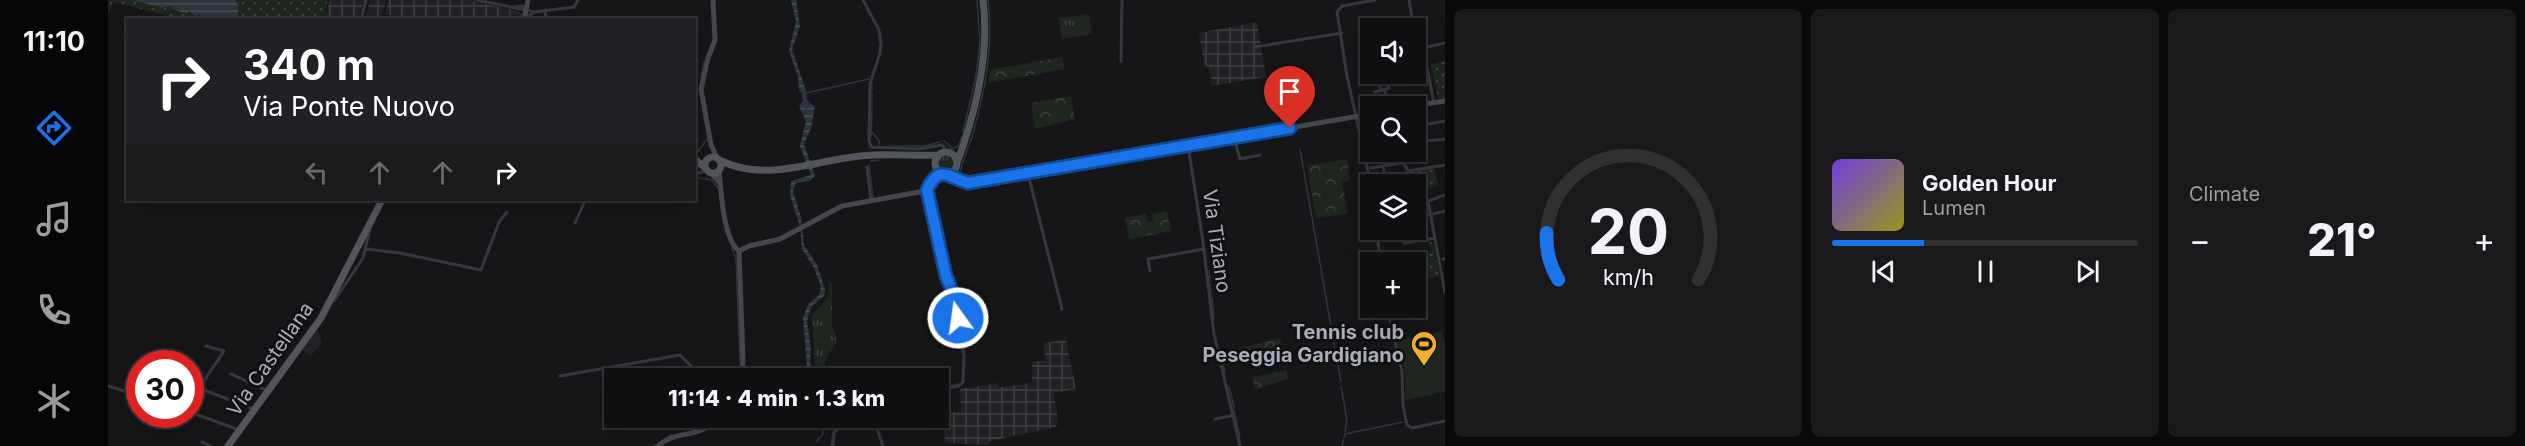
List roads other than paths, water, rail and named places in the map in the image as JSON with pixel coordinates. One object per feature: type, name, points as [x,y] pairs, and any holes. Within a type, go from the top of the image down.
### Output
[{"type":"main road","points":[[941,158],[945,174],[956,166],[964,146],[981,74],[985,29],[983,0]]},
{"type":"main road","points":[[941,158],[964,146]]},
{"type":"main road","points":[[696,158],[713,159],[732,167],[767,172],[859,156],[915,155],[941,158],[954,156],[956,166]]},
{"type":"main road","points":[[696,159],[708,171],[732,167]]},
{"type":"main road","points":[[713,159],[720,170]]},
{"type":"main road","points":[[708,171],[713,159]]},
{"type":"main road","name":"Via Castellana","points":[[228,446],[338,290],[381,201]]},
{"type":"street","points":[[362,18],[366,0]]},
{"type":"street","points":[[477,0],[500,2],[507,7],[528,10],[574,7],[578,0]]},
{"type":"street","points":[[525,18],[528,0]]},
{"type":"street","points":[[712,0],[715,40],[701,89],[713,159]]},
{"type":"street","points":[[863,0],[879,30],[881,44],[870,84],[869,140],[871,147],[916,149],[943,145],[941,158],[927,190],[946,276],[957,303],[964,354],[962,384],[949,387]]},
{"type":"street","points":[[1121,61],[1119,46],[1122,0]]},
{"type":"street","points":[[1369,174],[1347,76],[1337,12],[1340,7],[1375,0]]},
{"type":"street","points":[[1409,0],[1412,18]]},
{"type":"street","points":[[545,10],[546,18]]},
{"type":"street","points":[[1255,47],[1342,33]]},
{"type":"street","points":[[1426,47],[1445,43]]},
{"type":"street","points":[[1426,66],[1434,103]]},
{"type":"street","points":[[1400,85],[1430,80]]},
{"type":"street","points":[[1381,84],[1384,96]]},
{"type":"street","points":[[1376,92],[1389,88],[1389,84]]},
{"type":"street","points":[[1426,104],[1445,101]]},
{"type":"street","points":[[930,182],[945,174],[968,183],[1360,116]]},
{"type":"street","points":[[1426,124],[1445,121]]},
{"type":"street","points":[[1234,138],[1240,159],[1260,155]]},
{"type":"street","points":[[1426,141],[1445,139]]},
{"type":"street","name":"Via Tiziano","points":[[1188,145],[1214,334],[1240,446]]},
{"type":"street","points":[[1371,168],[1401,164],[1405,165],[1408,174]]},
{"type":"street","points":[[1408,171],[1445,165]]},
{"type":"street","points":[[956,166],[960,180]]},
{"type":"street","points":[[1383,166],[1385,174]]},
{"type":"street","points":[[867,167],[871,200]]},
{"type":"street","points":[[696,170],[698,173],[708,171],[720,183]]},
{"type":"street","points":[[720,170],[720,183],[729,234],[735,248],[740,251]]},
{"type":"street","points":[[1028,173],[1062,309]]},
{"type":"street","points":[[740,251],[749,246],[780,239],[842,206],[927,190]]},
{"type":"street","points":[[1445,195],[1430,199],[1430,215],[1445,293]]},
{"type":"street","points":[[575,223],[585,201]]},
{"type":"street","points":[[1426,216],[1445,211]]},
{"type":"street","points":[[366,249],[400,253],[481,270],[500,222],[507,212]]},
{"type":"street","name":"Via Castellana","points":[[334,301],[338,290],[357,268],[366,249],[371,227],[369,225]]},
{"type":"street","points":[[1426,239],[1435,238]]},
{"type":"street","points":[[1359,241],[1364,240]]},
{"type":"street","points":[[1403,240],[1404,243],[1423,240]]},
{"type":"street","points":[[1150,271],[1148,259],[1204,249]]},
{"type":"street","points":[[740,251],[742,368]]},
{"type":"street","points":[[1389,318],[1402,372],[1404,415],[1407,425],[1412,428],[1445,421]]},
{"type":"street","points":[[204,381],[224,351],[206,346]]},
{"type":"street","points":[[606,368],[680,355],[693,368]]},
{"type":"street","points":[[560,376],[604,368]]},
{"type":"street","points":[[231,375],[268,391]]},
{"type":"street","points":[[108,386],[126,392]]},
{"type":"street","points":[[204,390],[254,410]]},
{"type":"street","points":[[1215,419],[1234,415]]},
{"type":"street","points":[[204,417],[239,430]]},
{"type":"street","points":[[658,446],[671,438],[707,428]]},
{"type":"street","points":[[833,446],[834,433],[838,428]]},
{"type":"street","points":[[877,428],[883,446]]},
{"type":"street","points":[[202,442],[210,446]]},
{"type":"waterway","points":[[963,132],[976,76],[980,42],[977,0]]},
{"type":"waterway","points":[[967,179],[960,172],[972,137],[984,86],[990,35],[988,0]]},
{"type":"waterway","points":[[701,78],[704,62]]},
{"type":"waterway","points":[[806,93],[869,79]]},
{"type":"waterway","points":[[872,84],[872,91]]},
{"type":"waterway","points":[[803,89],[806,107]]},
{"type":"waterway","points":[[872,94],[872,100]]},
{"type":"waterway","points":[[872,102],[872,110]]},
{"type":"waterway","points":[[871,137],[872,112]]},
{"type":"waterway","points":[[872,132],[879,141],[879,145]]},
{"type":"waterway","points":[[944,141],[953,149],[958,146],[963,135]]},
{"type":"waterway","points":[[697,153],[707,139]]},
{"type":"waterway","points":[[888,146],[924,146],[940,142]]},
{"type":"waterway","points":[[1300,149],[1335,349]]},
{"type":"waterway","points":[[871,161],[878,160]]},
{"type":"waterway","points":[[869,165],[873,197]]},
{"type":"waterway","points":[[696,177],[712,180],[718,188]]},
{"type":"waterway","points":[[924,194],[927,195],[943,270]]},
{"type":"waterway","points":[[732,248],[736,258],[737,286]]},
{"type":"waterway","points":[[1209,271],[1210,281]]},
{"type":"waterway","points":[[943,273],[952,294]]},
{"type":"waterway","points":[[1210,284],[1211,295]]},
{"type":"waterway","points":[[737,287],[740,361]]},
{"type":"waterway","points":[[1212,298],[1214,318]]},
{"type":"waterway","points":[[957,312],[962,354]]},
{"type":"waterway","points":[[1336,355],[1341,382]]},
{"type":"waterway","points":[[1223,363],[1225,372]]},
{"type":"waterway","points":[[949,386],[958,384]]},
{"type":"waterway","points":[[1229,386],[1234,407]]},
{"type":"waterway","points":[[1341,386],[1347,421],[1345,432]]},
{"type":"waterway","points":[[1234,410],[1240,438]]},
{"type":"waterway","points":[[1342,446],[1345,434],[1403,422]]},
{"type":"waterway","points":[[816,441],[821,437],[825,428]]},
{"type":"waterway","points":[[831,446],[833,432]]},
{"type":"waterway","points":[[654,446],[671,435]]},
{"type":"place","name":"Tennis club Peseggia Gardigiano","points":[[1424,367]]}]
